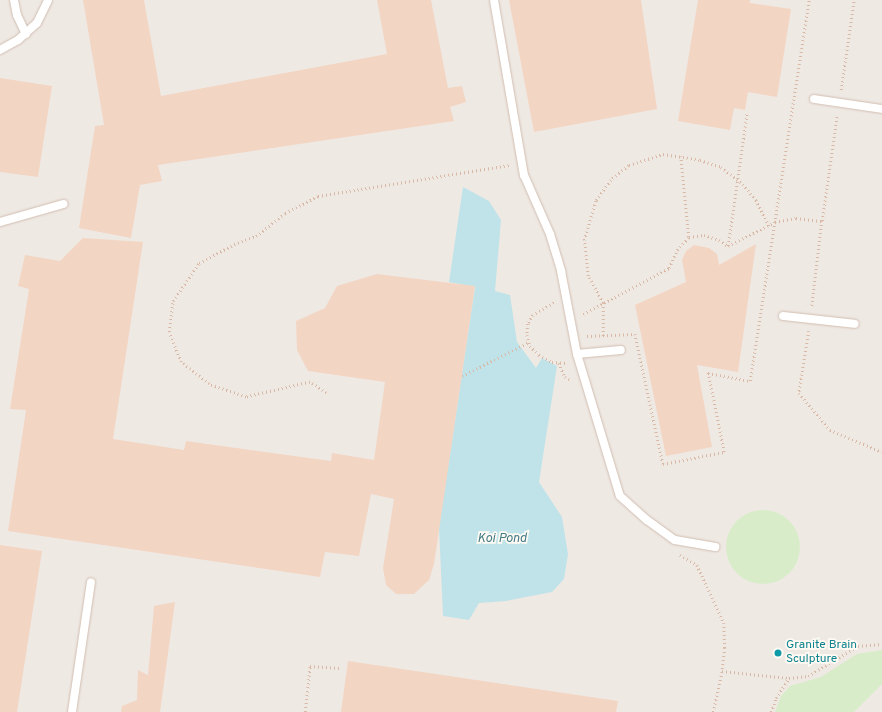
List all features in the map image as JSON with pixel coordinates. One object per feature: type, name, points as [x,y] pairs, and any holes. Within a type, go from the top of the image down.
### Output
[{"type":"lane","points":[[14,0],[17,15],[26,34]]},
{"type":"lane","points":[[0,50],[26,34],[37,23],[48,0]]},
{"type":"lane","points":[[494,0],[524,175],[550,234],[567,303],[577,354],[620,496],[647,520],[675,540],[715,547]]},
{"type":"lane","points":[[814,99],[882,109]]},
{"type":"lane","points":[[0,222],[63,204]]},
{"type":"lane","points":[[783,316],[855,324]]},
{"type":"lane","points":[[577,354],[620,350]]},
{"type":"lane","points":[[72,712],[91,582]]},
{"type":"path","points":[[585,333],[590,337],[634,334],[663,464],[724,452],[708,373],[750,381],[810,0]]},
{"type":"path","points":[[728,246],[736,179],[747,113]]},
{"type":"path","points":[[602,336],[603,303],[588,276],[585,260],[584,240],[596,200],[612,178],[628,165],[663,154],[681,156],[721,167],[736,179],[756,200],[769,226]]},
{"type":"path","points":[[681,156],[689,237]]},
{"type":"path","points":[[326,393],[310,382],[246,397],[209,384],[181,362],[169,332],[173,301],[199,263],[234,244],[256,236],[285,213],[318,196],[522,163]]},
{"type":"path","points":[[728,246],[775,222],[796,218],[822,221],[799,393],[830,430],[882,452]]},
{"type":"path","points":[[580,315],[669,268],[677,250],[689,237],[704,235],[719,240],[728,246]]},
{"type":"path","points":[[571,363],[559,363],[539,355],[529,342],[528,324],[532,315],[547,305],[567,303],[574,307],[582,320]]},
{"type":"path","points":[[462,376],[529,342]]},
{"type":"path","points":[[559,363],[565,377],[577,384],[575,377]]},
{"type":"path","points":[[678,554],[697,565],[724,624],[725,648],[722,671],[713,712]]},
{"type":"path","points":[[722,671],[789,678],[808,676],[858,646],[882,644]]},
{"type":"path","points":[[305,712],[310,666],[340,668]]},
{"type":"path","points":[[771,712],[776,698],[789,678]]},
{"type":"shaded area","points":[[0,0],[882,0],[882,712],[0,712]]},
{"type":"green space","points":[[756,510],[770,510],[784,516],[794,526],[800,540],[798,561],[794,568],[784,578],[770,584],[756,584],[742,578],[732,568],[726,554],[726,540],[732,526],[742,516]]},
{"type":"green space","points":[[882,650],[882,684],[854,712],[775,712],[781,696],[790,686],[821,677],[857,654]]},
{"type":"water","name":"Koi Pond","points":[[463,187],[489,201],[501,220],[495,291],[510,295],[517,342],[536,368],[542,358],[557,366],[539,482],[562,517],[568,554],[564,579],[552,592],[506,601],[479,603],[469,620],[443,616],[439,527],[475,287],[449,282]]},
{"type":"building","points":[[83,0],[144,0],[161,96],[387,54],[377,0],[431,0],[448,88],[462,86],[466,102],[450,107],[454,121],[158,165],[162,181],[140,185],[131,238],[79,228],[95,126],[104,125]]},
{"type":"building","points":[[509,0],[641,0],[657,109],[534,132]]},
{"type":"building","points":[[698,0],[750,0],[750,3],[791,9],[777,97],[748,92],[745,110],[734,108],[730,130],[678,121]]},
{"type":"building","points":[[0,78],[52,86],[38,177],[0,172]]},
{"type":"building","points":[[83,238],[143,242],[113,439],[184,450],[186,441],[331,461],[332,453],[374,460],[385,382],[308,371],[297,350],[296,321],[325,308],[337,286],[377,274],[475,286],[434,564],[429,580],[414,594],[396,594],[386,585],[383,568],[394,499],[371,494],[359,556],[325,552],[320,577],[8,531],[26,410],[10,409],[29,289],[18,286],[25,255],[60,261]]},
{"type":"building","points":[[756,244],[738,372],[697,365],[712,447],[666,456],[635,305],[686,282],[682,260],[686,251],[694,245],[709,248],[717,254],[719,265]]},
{"type":"building","points":[[0,545],[42,551],[17,712],[0,712]]},
{"type":"building","points":[[175,602],[160,712],[121,712],[122,706],[137,700],[138,670],[148,675],[154,606]]},
{"type":"building","points":[[348,661],[618,701],[616,712],[341,712]]},
{"type":"place","name":"Granite Brain Sculpture","points":[[778,653]]}]
